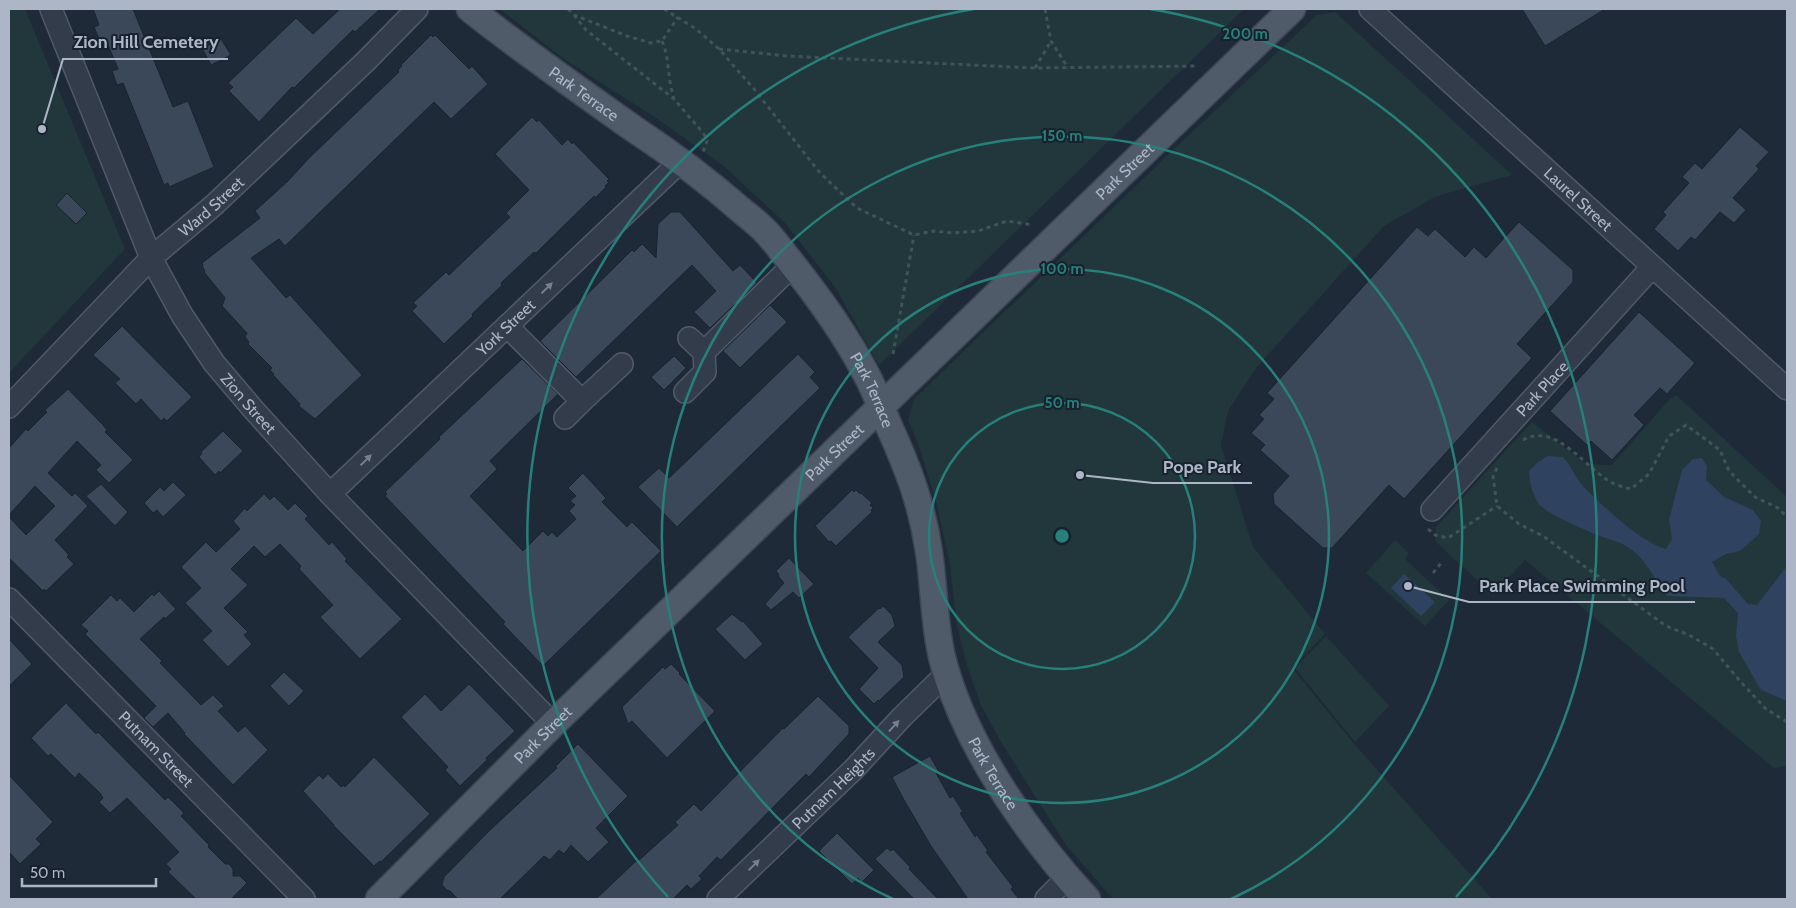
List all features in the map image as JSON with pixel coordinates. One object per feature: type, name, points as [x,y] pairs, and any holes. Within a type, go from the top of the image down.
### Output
[{"type":"main road","name":"Park Terrace","points":[[470,9],[520,48],[686,165],[728,198],[767,233],[808,283],[843,334],[867,375],[916,489],[929,553],[939,640],[946,674],[960,712],[990,768],[1026,824],[1067,878],[1087,899]]},
{"type":"main road","name":"Park Street","points":[[379,899],[554,724],[1292,9]]},
{"type":"street","name":"Zion Street","points":[[51,9],[151,258],[182,315],[214,363],[330,494],[554,724]]},
{"type":"street","name":"Ward Street","points":[[9,407],[151,258],[221,199],[366,61],[417,9]]},
{"type":"street","name":"Laurel Street","points":[[1370,9],[1787,389]]},
{"type":"street","name":"York Street","points":[[330,494],[507,326],[686,165]]},
{"type":"street","points":[[704,352],[793,265]]},
{"type":"street","name":"Park Place","points":[[1430,519],[1652,267]]},
{"type":"street","points":[[507,326],[582,401]]},
{"type":"street","points":[[685,392],[705,372],[704,352],[689,338]]},
{"type":"street","points":[[565,418],[622,364]]},
{"type":"street","name":"Putnam Street","points":[[9,600],[304,899]]},
{"type":"street","name":"Putnam Heights","points":[[718,899],[854,769],[902,717],[946,674]]},
{"type":"street","points":[[1046,899],[1067,878]]},
{"type":"path","points":[[568,9],[586,30],[674,99],[704,134],[707,141],[704,149],[686,165]]},
{"type":"path","points":[[664,9],[696,29],[719,49],[754,89],[820,173],[857,208],[914,235],[934,231],[953,233],[978,231],[994,224],[1008,222],[1033,225]]},
{"type":"path","points":[[1045,9],[1051,40],[1068,68]]},
{"type":"path","points":[[574,14],[627,36],[651,43],[662,41],[678,17]]},
{"type":"path","points":[[1035,68],[1051,40]]},
{"type":"path","points":[[662,41],[666,50],[670,87],[674,99]]},
{"type":"path","points":[[719,49],[797,56],[1035,68],[1198,66]]},
{"type":"path","points":[[894,354],[914,235]]},
{"type":"path","points":[[1517,444],[1532,435],[1554,438],[1609,481],[1631,489],[1649,474],[1669,436],[1686,425],[1720,450],[1730,471],[1755,497],[1778,508],[1787,517]]},
{"type":"path","points":[[1501,462],[1493,476],[1498,506],[1519,524],[1543,536],[1666,626],[1689,635],[1713,649],[1766,709],[1787,722]]},
{"type":"path","points":[[1430,519],[1436,535],[1448,538],[1498,506]]},
{"type":"path","points":[[1433,573],[1442,562]]},
{"type":"green space","points":[[9,9],[25,9],[125,249],[9,373]]},
{"type":"green space","points":[[500,9],[1244,9],[879,365],[835,287],[785,223],[725,167],[659,120],[564,59]]},
{"type":"green space","points":[[1335,12],[1512,175],[1437,196],[1384,226],[1256,368],[1228,411],[1221,445],[1253,547],[1325,634],[1292,668],[1355,745],[1492,899],[1113,899],[1066,845],[1001,742],[981,705],[967,666],[957,626],[950,565],[937,505],[919,446],[908,420],[914,399],[1172,151],[1317,15]]},
{"type":"green space","points":[[1676,395],[1787,497],[1787,766],[1774,768],[1525,560],[1493,595],[1435,541],[1436,527],[1532,422],[1586,464],[1612,465],[1668,401]]},
{"type":"green space","points":[[1395,540],[1409,553],[1405,559],[1449,600],[1425,626],[1366,573]]},
{"type":"green space","points":[[1326,636],[1389,706],[1355,742],[1295,668]]},
{"type":"water","points":[[1548,456],[1563,457],[1583,486],[1611,513],[1646,540],[1666,549],[1672,539],[1669,520],[1682,470],[1693,459],[1702,458],[1707,466],[1706,480],[1724,497],[1753,510],[1761,521],[1759,534],[1740,551],[1726,554],[1712,562],[1720,576],[1726,579],[1748,604],[1757,605],[1787,566],[1787,701],[1761,690],[1739,652],[1736,636],[1738,613],[1724,598],[1667,596],[1649,568],[1633,551],[1620,543],[1594,534],[1550,513],[1539,504],[1532,488],[1529,471]]},
{"type":"water","points":[[1404,574],[1435,602],[1421,616],[1391,588]]},
{"type":"building","points":[[93,9],[133,9],[173,107],[188,101],[214,167],[169,187],[168,183],[164,185],[123,83],[117,85],[112,71],[118,69],[106,40],[100,41],[94,27],[99,25]]},
{"type":"building","points":[[340,9],[380,9],[355,32],[353,30],[294,88],[292,87],[259,122],[229,91],[233,87],[228,83],[296,18],[313,34]]},
{"type":"building","points":[[1522,9],[1605,9],[1545,46]]},
{"type":"building","points":[[431,35],[433,37],[435,35],[469,69],[472,66],[488,84],[451,119],[434,102],[285,246],[279,239],[251,258],[286,298],[290,295],[362,375],[315,419],[299,406],[300,404],[273,375],[270,370],[272,368],[248,344],[249,342],[245,337],[247,333],[222,306],[225,298],[204,272],[202,263],[260,218],[255,211],[399,72],[398,70],[401,65]]},
{"type":"building","points":[[221,39],[231,55],[211,65],[202,48]]},
{"type":"building","points":[[532,117],[537,122],[539,120],[562,145],[568,139],[572,144],[573,142],[609,179],[607,181],[609,182],[595,198],[594,196],[536,253],[534,252],[501,283],[502,285],[444,344],[412,311],[417,306],[413,303],[446,272],[449,275],[510,217],[506,213],[529,190],[495,154]]},
{"type":"building","points":[[1740,127],[1769,152],[1756,166],[1759,169],[1733,198],[1746,210],[1734,223],[1720,212],[1695,240],[1691,237],[1678,251],[1654,229],[1666,215],[1663,212],[1689,183],[1682,177],[1695,163],[1702,169]]},
{"type":"building","points":[[67,193],[87,213],[76,224],[56,205]]},
{"type":"building","points":[[671,212],[680,212],[733,271],[740,265],[757,283],[710,328],[694,312],[716,291],[692,265],[576,377],[540,341],[632,250],[634,252],[642,244],[656,258],[658,224]]},
{"type":"building","points":[[1519,222],[1573,270],[1573,282],[1517,344],[1532,358],[1404,499],[1389,485],[1332,548],[1323,548],[1274,504],[1273,494],[1289,476],[1260,450],[1265,445],[1251,433],[1264,419],[1259,415],[1274,399],[1267,393],[1417,227],[1428,236],[1435,229],[1465,257],[1474,247],[1486,258]]},
{"type":"building","points":[[770,305],[787,322],[740,368],[723,351]]},
{"type":"building","points":[[1639,312],[1695,363],[1667,394],[1660,388],[1634,415],[1644,425],[1612,460],[1591,441],[1587,445],[1550,411]]},
{"type":"building","points":[[122,326],[192,397],[167,421],[164,418],[161,421],[141,399],[136,404],[115,383],[120,379],[93,355]]},
{"type":"building","points":[[798,354],[815,372],[810,377],[820,388],[677,527],[638,487],[659,468],[669,478]]},
{"type":"building","points":[[674,356],[686,368],[664,390],[651,377]]},
{"type":"building","points":[[522,359],[558,394],[490,461],[497,469],[470,496],[523,551],[543,531],[548,536],[552,532],[557,537],[576,519],[569,511],[575,505],[570,501],[576,496],[568,488],[583,473],[606,498],[602,502],[627,527],[632,522],[661,551],[543,666],[503,624],[505,622],[385,496],[387,494],[385,492],[440,439],[439,437]]},
{"type":"building","points":[[68,389],[103,425],[107,430],[105,432],[133,460],[109,483],[96,470],[101,465],[77,441],[48,473],[72,496],[75,493],[88,506],[55,540],[69,555],[67,557],[74,564],[46,591],[44,589],[43,591],[9,558],[9,517],[26,535],[55,506],[35,486],[9,515],[9,448]]},
{"type":"building","points":[[223,431],[243,451],[220,473],[219,471],[215,475],[199,457],[201,452]]},
{"type":"building","points":[[173,482],[186,495],[163,517],[157,510],[153,513],[144,503],[160,487],[164,491]]},
{"type":"building","points":[[101,484],[128,512],[115,526],[86,496]]},
{"type":"building","points":[[852,490],[861,493],[872,503],[870,505],[873,508],[872,512],[836,546],[831,541],[829,542],[815,526]]},
{"type":"building","points":[[264,494],[270,500],[274,496],[288,510],[295,503],[308,516],[305,519],[329,545],[332,542],[347,559],[345,561],[402,619],[360,659],[320,617],[333,605],[299,569],[301,566],[280,544],[265,557],[254,546],[231,569],[248,585],[224,608],[248,632],[244,635],[252,644],[228,667],[202,640],[212,631],[185,603],[201,588],[181,567],[206,542],[216,552],[240,529],[233,521],[245,508],[247,511]]},
{"type":"building","points":[[789,558],[814,584],[799,598],[793,592],[771,610],[765,604],[784,583],[776,571]]},
{"type":"building","points":[[159,591],[176,609],[165,619],[164,617],[140,639],[162,661],[160,663],[201,705],[213,695],[224,706],[218,711],[238,732],[245,726],[268,750],[233,785],[184,734],[168,713],[153,727],[144,718],[156,706],[85,634],[88,631],[81,625],[111,595],[117,601],[120,598],[134,612],[152,594],[154,596]]},
{"type":"building","points":[[883,606],[892,615],[895,626],[878,642],[902,665],[904,677],[874,704],[859,689],[878,668],[848,637]]},
{"type":"building","points":[[732,614],[743,621],[763,644],[745,660],[715,629]]},
{"type":"building","points":[[9,639],[32,664],[9,686]]},
{"type":"building","points":[[671,664],[715,711],[667,758],[632,721],[628,724],[622,707],[663,667],[665,669]]},
{"type":"building","points":[[284,672],[304,691],[289,706],[270,686]]},
{"type":"building","points":[[469,684],[515,731],[460,786],[445,770],[448,767],[401,717],[425,694],[441,711]]},
{"type":"building","points":[[818,696],[849,726],[849,734],[809,777],[806,774],[721,860],[717,857],[699,876],[702,879],[691,889],[687,885],[673,899],[596,899],[678,825],[675,822],[694,804],[701,811],[783,728]]},
{"type":"building","points":[[66,703],[96,734],[98,732],[165,800],[168,797],[184,813],[181,816],[209,845],[208,847],[225,864],[229,864],[233,869],[233,876],[240,876],[247,883],[231,899],[196,899],[168,872],[171,869],[166,864],[179,852],[127,798],[110,813],[99,802],[103,798],[100,793],[79,773],[75,778],[51,754],[48,756],[31,738]]},
{"type":"building","points":[[578,744],[628,796],[596,828],[609,842],[588,862],[571,845],[564,854],[559,850],[550,860],[544,856],[500,899],[458,899],[447,890],[442,885],[444,877],[490,830],[557,768],[555,767]]},
{"type":"building","points":[[930,756],[939,772],[936,773],[950,798],[953,796],[963,812],[960,813],[975,837],[977,835],[988,851],[986,852],[1013,887],[1011,889],[1019,899],[968,899],[931,846],[892,777]]},
{"type":"building","points":[[374,757],[430,814],[381,862],[374,866],[333,825],[303,791],[319,775],[323,779],[328,774],[341,787],[344,785],[345,787]]},
{"type":"building","points":[[9,775],[53,822],[36,839],[41,844],[20,864],[9,852]]},
{"type":"building","points":[[837,833],[874,870],[862,882],[858,878],[852,884],[819,851]]},
{"type":"building","points":[[887,848],[891,851],[893,849],[938,899],[914,899],[875,859]]},
{"type":"place","name":"Zion Hill Cemetery","points":[[42,129]]},
{"type":"place","name":"Pope Park","points":[[1080,475]]},
{"type":"place","name":"Park Place Swimming Pool","points":[[1408,586]]}]
